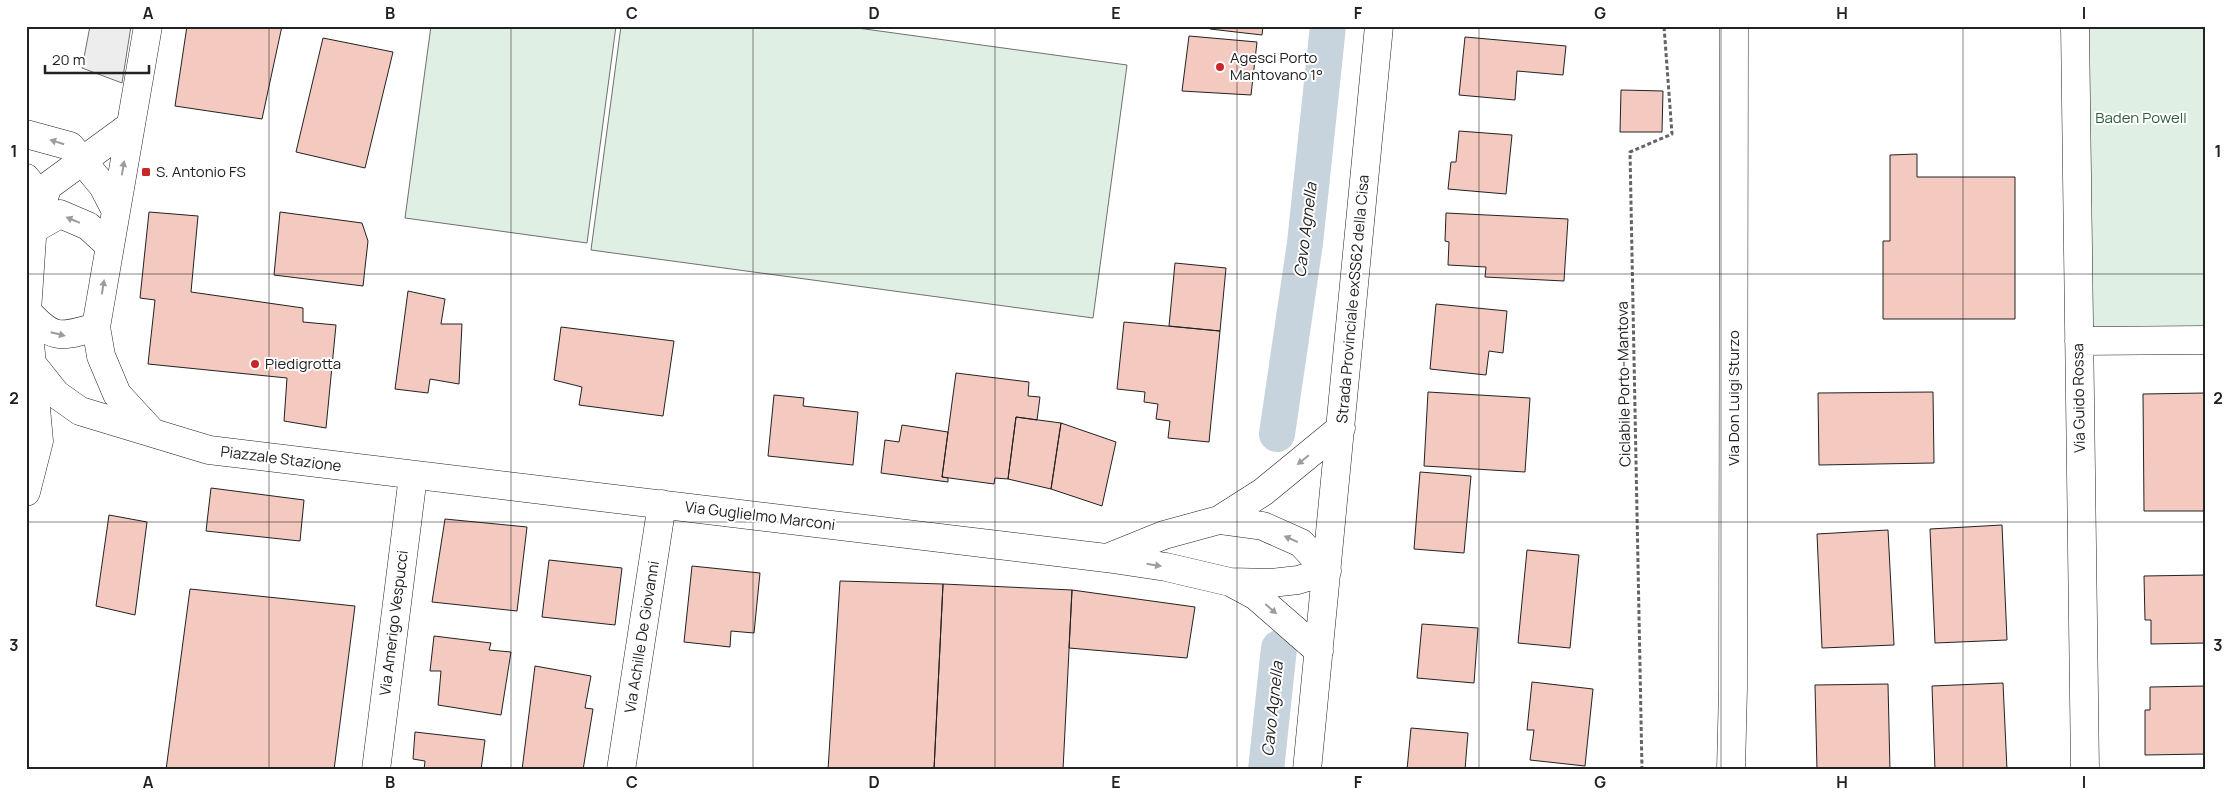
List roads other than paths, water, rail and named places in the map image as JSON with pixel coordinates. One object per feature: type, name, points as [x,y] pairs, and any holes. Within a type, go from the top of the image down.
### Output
[{"type":"street","points":[[148,26],[96,328],[101,356],[117,394],[152,432]]},
{"type":"street","name":"Strada Provinciale exSS62 della Cisa","points":[[1319,651],[1379,26]]},
{"type":"street","name":"Via Don Luigi Sturzo","points":[[1731,770],[1734,688],[1734,26]]},
{"type":"street","name":"Via Guido Rossa","points":[[2075,26],[2085,770]]},
{"type":"street","name":"Piazzale Stazione","points":[[32,230],[48,186],[130,126]]},
{"type":"street","points":[[26,134],[70,146],[103,186],[116,211]]},
{"type":"street","name":"Piazzale Stazione","points":[[26,178],[30,183],[34,209],[27,311],[34,365],[56,394],[80,411],[210,450],[413,476]]},
{"type":"street","points":[[32,230],[60,214],[88,226],[110,246]]},
{"type":"street","points":[[27,311],[43,330],[65,336],[96,328]]},
{"type":"street","points":[[2079,342],[2206,340]]},
{"type":"street","points":[[26,492],[39,441],[34,365]]},
{"type":"street","points":[[39,441],[98,398],[110,378]]},
{"type":"street","name":"Via Guglielmo Marconi","points":[[1106,558],[1164,535],[1219,520],[1263,492],[1340,428]]},
{"type":"street","name":"Via Guglielmo Marconi","points":[[413,476],[1106,558],[1166,567],[1230,582],[1271,584],[1289,582],[1327,571],[1301,543],[1263,526],[1219,520]]},
{"type":"street","name":"Via Amerigo Vespucci","points":[[376,770],[413,476]]},
{"type":"street","name":"Via Achille De Giovanni","points":[[621,770],[662,504]]},
{"type":"street","name":"Via Guglielmo Marconi","points":[[1230,582],[1256,596],[1319,651]]},
{"type":"street","points":[[1307,770],[1319,651]]},
{"type":"waterway","name":"Cavo Agnella","points":[[1277,434],[1305,243],[1328,26]]},
{"type":"waterway","name":"Cavo Agnella","points":[[1266,770],[1279,648]]},
{"type":"place","name":"Agesci Porto Mantovano 1°","points":[[1220,67]]},
{"type":"place","name":"S. Antonio FS","points":[[146,172]]},
{"type":"place","name":"Piedigrotta","points":[[255,364]]},
{"type":"park label","name":"Baden Powell","points":[[2141,118]]}]
